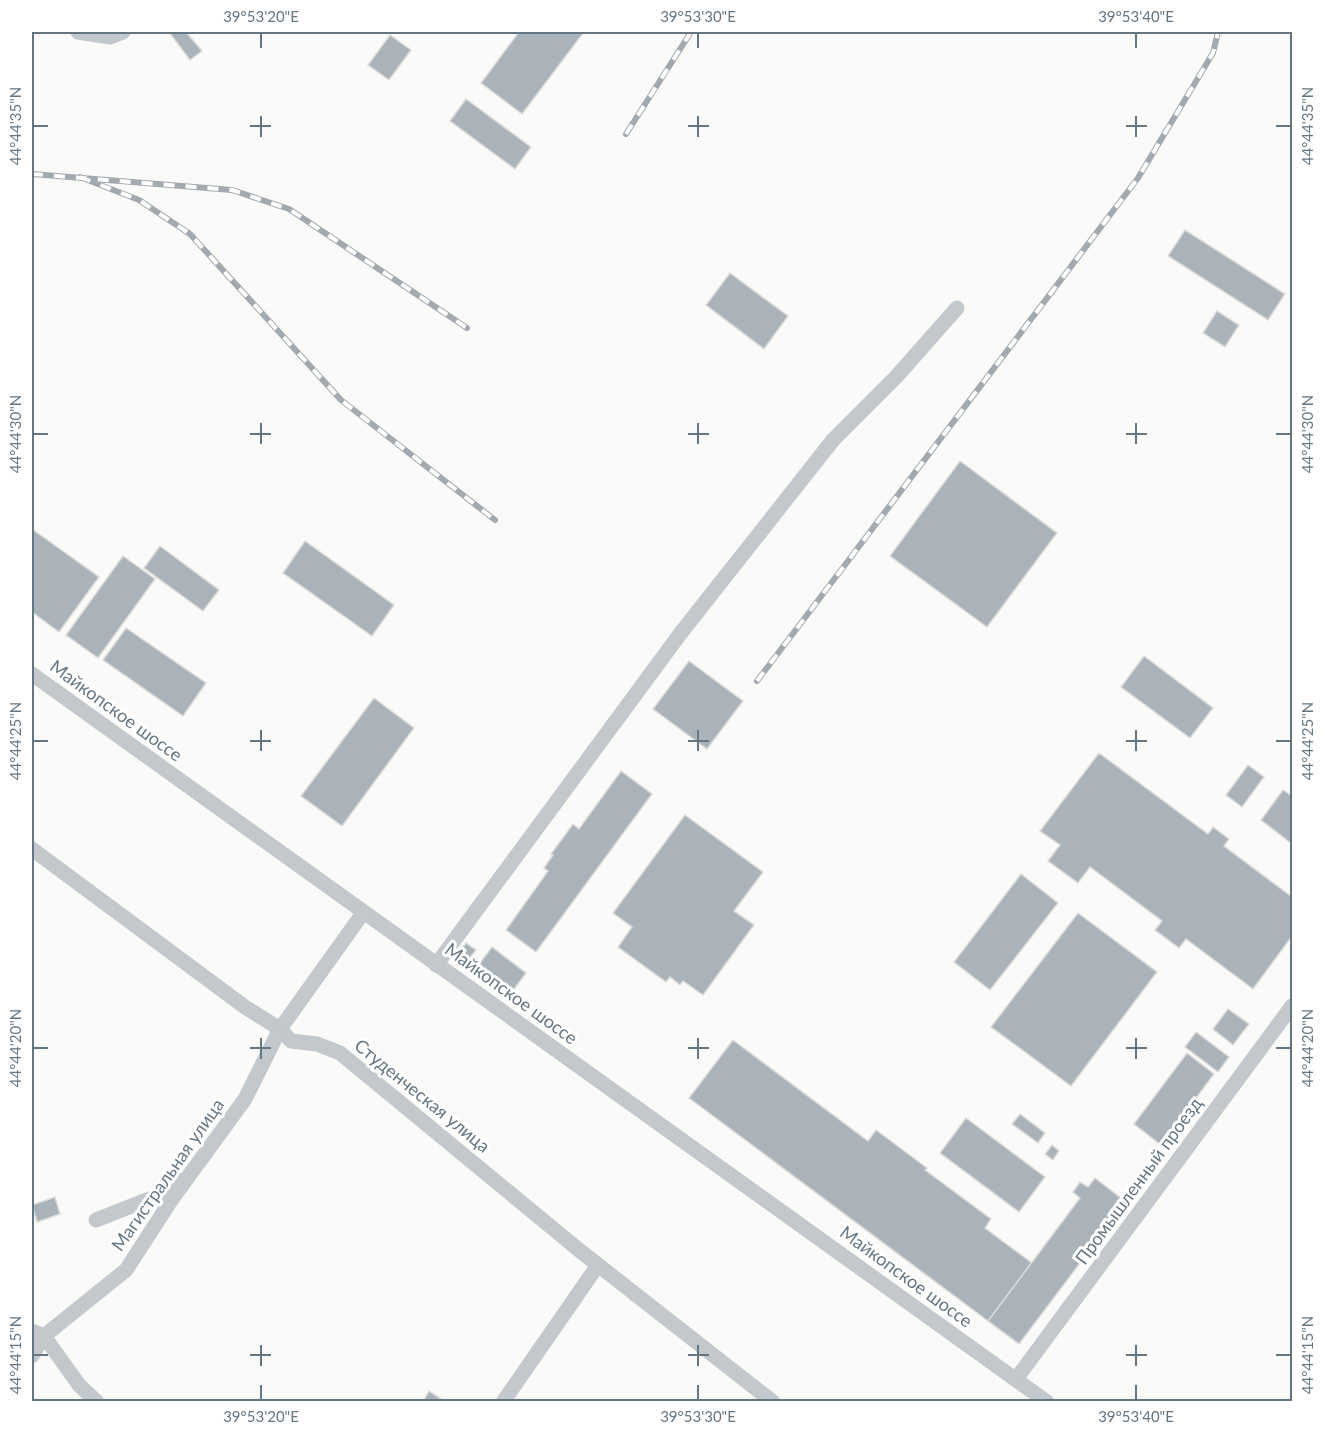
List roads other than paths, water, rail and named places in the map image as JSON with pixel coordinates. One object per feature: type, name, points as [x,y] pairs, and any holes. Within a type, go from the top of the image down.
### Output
[{"type":"street","points":[[78,32],[110,37],[123,32]]},
{"type":"street","points":[[436,965],[680,634],[833,440],[896,377],[957,308]]},
{"type":"street","name":"Майкопское шоссе","points":[[32,674],[1047,1401]]},
{"type":"street","name":"Студенческая улица","points":[[32,849],[245,1007],[280,1029],[291,1041],[317,1044],[340,1053],[598,1265],[773,1401]]},
{"type":"street","name":"Магистральная улица","points":[[36,1343],[126,1270],[172,1199],[245,1099],[280,1029],[363,913]]},
{"type":"street","name":"Промышленный проезд","points":[[1016,1379],[1293,1006]]},
{"type":"street","points":[[96,1220],[162,1194],[206,1154]]},
{"type":"street","points":[[503,1401],[598,1265]]},
{"type":"street","points":[[36,1343],[97,1401]]},
{"type":"railway","points":[[626,134],[691,32]]},
{"type":"railway","points":[[757,681],[1138,178],[1213,53],[1218,32]]},
{"type":"railway","points":[[32,174],[232,190],[289,209],[467,328]]},
{"type":"railway","points":[[80,177],[139,200],[190,234],[341,400],[495,520]]}]
